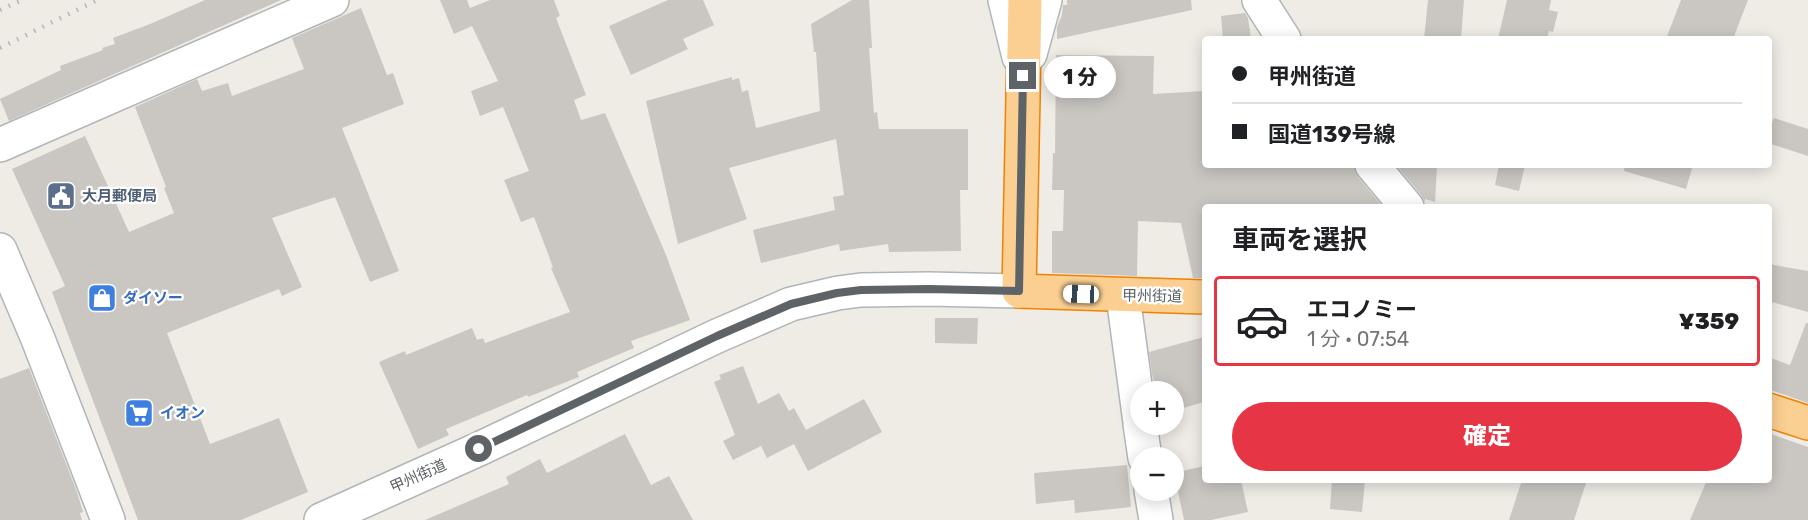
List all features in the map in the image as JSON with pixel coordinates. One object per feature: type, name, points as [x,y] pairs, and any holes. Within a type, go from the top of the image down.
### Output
[{"type":"highway","points":[[1019,291],[1024,0]]},
{"type":"highway","name":"甲州街道","points":[[1019,291],[1202,297]]},
{"type":"highway","points":[[1772,411],[1808,423]]},
{"type":"street","points":[[0,146],[332,0]]},
{"type":"street","points":[[1005,0],[1023,76]]},
{"type":"street","points":[[1023,76],[1045,0]]},
{"type":"street","points":[[1258,0],[1282,36]]},
{"type":"street","points":[[1374,168],[1404,204]]},
{"type":"street","points":[[0,250],[38,339],[108,520]]},
{"type":"street","name":"甲州街道","points":[[321,520],[479,449],[717,336],[791,304],[861,290],[1019,291]]},
{"type":"street","points":[[1123,296],[1134,381]]},
{"type":"street","points":[[1153,501],[1156,520]]},
{"type":"building","points":[[205,0],[281,0],[9,121],[0,99],[61,70],[60,66],[115,44],[113,38]]},
{"type":"building","points":[[440,0],[467,0],[470,8],[490,0],[554,0],[560,16],[556,18],[586,95],[574,100],[581,120],[605,113],[666,255],[690,320],[631,341],[634,348],[577,372],[579,377],[528,397],[527,395],[446,429],[449,435],[418,449],[379,362],[405,351],[406,355],[472,328],[477,340],[483,338],[485,343],[570,312],[551,268],[553,267],[534,217],[521,222],[504,180],[529,171],[503,107],[480,116],[471,91],[498,81],[472,26],[454,34]]},
{"type":"building","points":[[668,0],[703,0],[714,25],[683,39],[688,49],[631,75],[609,26]]},
{"type":"building","points":[[852,0],[869,0],[872,48],[869,48],[874,113],[877,112],[879,129],[968,129],[968,190],[960,190],[961,251],[889,252],[888,244],[840,251],[839,244],[761,263],[753,230],[835,210],[833,197],[844,195],[836,139],[729,168],[747,219],[678,244],[646,101],[732,77],[732,80],[739,78],[742,92],[748,90],[756,128],[820,111],[816,52],[814,52],[811,24]]},
{"type":"building","points":[[1067,0],[1191,0],[1192,10],[1057,39],[1057,27],[1063,5],[1067,5]]},
{"type":"building","points":[[1428,0],[1464,0],[1461,36],[1424,36]]},
{"type":"building","points":[[1507,0],[1551,0],[1549,10],[1558,12],[1553,32],[1549,31],[1548,36],[1499,36]]},
{"type":"building","points":[[1681,0],[1748,0],[1734,36],[1667,36]]},
{"type":"building","points":[[361,8],[387,75],[393,73],[404,104],[342,128],[399,271],[370,282],[335,197],[272,218],[302,287],[282,296],[279,289],[167,333],[210,444],[279,418],[308,492],[241,520],[138,520],[52,292],[65,286],[12,169],[85,136],[129,232],[174,213],[135,107],[197,79],[202,91],[228,83],[232,96],[304,69],[292,38]]},
{"type":"building","points":[[1245,13],[1251,36],[1223,36],[1221,16]]},
{"type":"building","points":[[1056,55],[1154,56],[1153,94],[1202,91],[1202,168],[1355,168],[1358,177],[1380,204],[1202,204],[1202,278],[1193,278],[1181,223],[1138,221],[1137,276],[1052,273],[1052,231],[1063,231],[1064,190],[1052,190],[1053,153],[1055,153]]},
{"type":"building","points":[[1774,118],[1808,129],[1808,156],[1772,144]]},
{"type":"building","points":[[1398,168],[1437,168],[1435,202],[1425,199],[1425,202]]},
{"type":"building","points":[[1498,168],[1524,168],[1519,191],[1495,185]]},
{"type":"building","points":[[1624,168],[1692,168],[1686,189],[1624,171]]},
{"type":"building","points":[[1772,265],[1808,271],[1808,312],[1772,302]]},
{"type":"building","points":[[935,318],[978,318],[977,344],[935,343]]},
{"type":"building","points":[[1806,323],[1808,323],[1808,403],[1772,390],[1772,358],[1790,365]]},
{"type":"building","points":[[1202,338],[1202,403],[1184,408],[1184,381],[1154,381],[1149,352]]},
{"type":"building","points":[[743,366],[758,404],[779,393],[789,411],[794,408],[806,430],[864,399],[882,432],[808,471],[794,444],[767,458],[761,446],[733,460],[723,441],[735,435],[714,382],[721,379],[719,375]]},
{"type":"building","points":[[29,368],[77,492],[83,512],[80,513],[82,520],[0,520],[0,379]]},
{"type":"building","points":[[625,434],[651,485],[669,476],[693,520],[425,520],[509,484],[506,477],[540,459],[547,473]]},
{"type":"building","points":[[1772,434],[1808,447],[1808,520],[1690,520],[1706,483],[1772,483]]},
{"type":"building","points":[[1127,465],[1131,507],[1075,513],[1074,500],[1036,504],[1034,473]]},
{"type":"building","points":[[1202,466],[1202,483],[1242,483],[1248,512],[1211,520],[1184,520],[1180,501],[1184,501],[1184,471]]},
{"type":"building","points":[[1332,483],[1365,483],[1362,512],[1330,509]]},
{"type":"building","points":[[1521,483],[1586,483],[1574,520],[1509,520]]},
{"type":"railway","points":[[0,10],[22,0]]},
{"type":"railway","points":[[0,48],[97,0]]},
{"type":"place","name":"大月郵便局","points":[[61,196]]},
{"type":"place","name":"ダイソー","points":[[102,298]]},
{"type":"place","name":"イオン","points":[[139,413]]},
{"type":"route","points":[[479,449],[717,336],[791,304],[861,290],[1019,291],[1023,76]]}]
